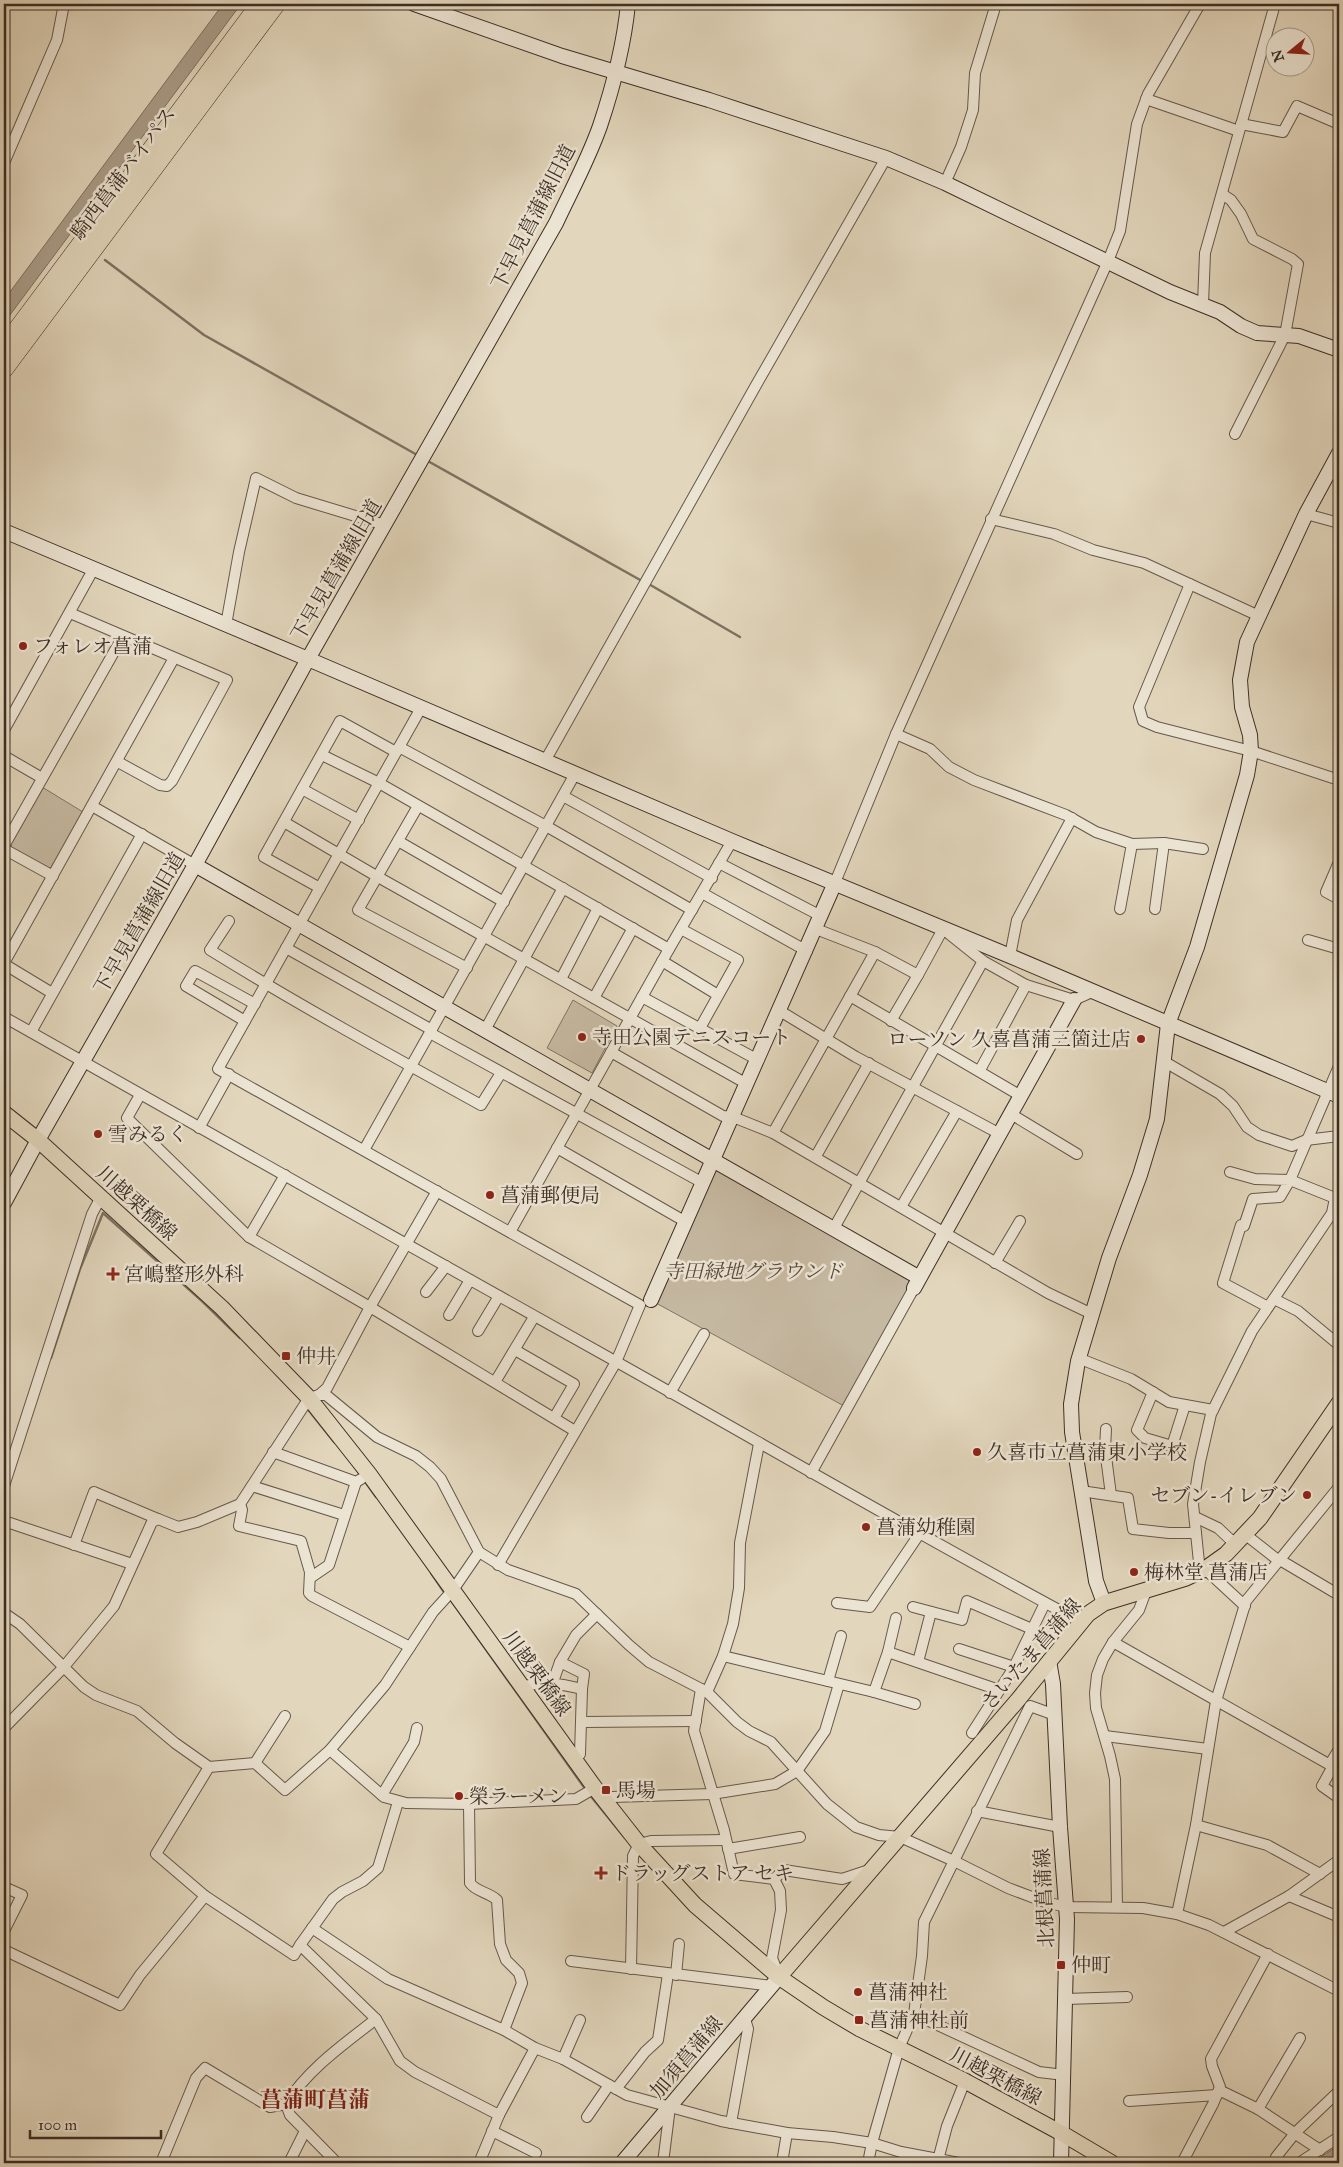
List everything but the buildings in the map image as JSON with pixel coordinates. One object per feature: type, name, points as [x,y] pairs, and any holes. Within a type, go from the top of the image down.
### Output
[{"type":"highway","name":"騎西菖蒲バイパス","points":[[4,348],[260,4]]},
{"type":"highway","name":"騎西菖蒲バイパス","points":[[4,369],[276,4]]},
{"type":"main road","name":"川越栗橋線","points":[[4,1113],[38,1140],[102,1197],[314,1396],[363,1478],[453,1590],[595,1788],[639,1844],[701,1911],[776,1982],[841,2018],[965,2081],[1112,2163]]},
{"type":"main road","name":"さいたま菖蒲線","points":[[776,1982],[1050,1662],[1088,1614],[1104,1603],[1171,1584],[1202,1570],[1241,1540],[1276,1497],[1339,1403]]},
{"type":"street","points":[[4,164],[57,40],[64,4]]},
{"type":"street","points":[[414,4],[562,56],[709,100],[886,158],[945,183],[1170,292],[1220,312],[1241,326],[1257,333],[1299,336],[1339,350]]},
{"type":"street","name":"下早見菖蒲線旧道","points":[[4,1203],[195,865],[308,659],[556,224],[588,157],[600,126],[615,72],[628,4]]},
{"type":"street","points":[[945,183],[961,147],[973,110],[975,74],[996,4]]},
{"type":"street","points":[[651,1300],[807,951],[896,734],[1108,261],[1120,231],[1137,124],[1146,99],[1200,4]]},
{"type":"street","points":[[1203,304],[1206,254],[1275,4]]},
{"type":"street","points":[[1146,99],[1240,127],[1283,132],[1297,106],[1339,124]]},
{"type":"street","points":[[545,761],[886,158]]},
{"type":"street","points":[[1222,194],[1231,200],[1241,214],[1253,239],[1298,264],[1285,335],[1235,434]]},
{"type":"street","points":[[1104,1603],[1096,1581],[1072,1432],[1071,1404],[1078,1358],[1109,1258],[1140,1175],[1157,1119],[1168,1024],[1197,947],[1247,775],[1251,751],[1250,735],[1242,707],[1240,680],[1247,642],[1306,514],[1339,453]]},
{"type":"street","points":[[226,624],[239,552],[256,478],[296,498],[385,524]]},
{"type":"street","points":[[1306,514],[1339,523]]},
{"type":"street","points":[[991,520],[1054,534],[1093,550],[1144,563],[1259,616]]},
{"type":"street","points":[[4,531],[732,841],[1333,1093]]},
{"type":"street","points":[[4,730],[93,570]]},
{"type":"street","points":[[1190,584],[1139,707],[1143,721],[1157,727],[1251,751],[1339,780]]},
{"type":"street","points":[[70,613],[226,680],[172,781],[167,786],[160,785],[118,762]]},
{"type":"street","points":[[53,876],[4,848],[122,636]]},
{"type":"street","points":[[52,993],[4,964],[118,762],[174,658]]},
{"type":"street","points":[[421,708],[218,1068],[640,1305],[616,1362],[498,1565]]},
{"type":"street","points":[[320,888],[264,857],[340,721],[546,826],[692,910]]},
{"type":"street","points":[[896,734],[930,749],[949,767],[974,780],[1072,818],[1096,832],[1132,844],[1164,843],[1203,849]]},
{"type":"street","points":[[322,754],[379,783],[669,949]]},
{"type":"street","points":[[4,756],[42,778]]},
{"type":"street","points":[[364,1150],[575,774]]},
{"type":"street","points":[[302,789],[359,820]]},
{"type":"street","points":[[564,796],[712,878]]},
{"type":"street","points":[[92,806],[834,1228],[916,1283]]},
{"type":"street","points":[[418,806],[358,910],[467,968]]},
{"type":"street","points":[[1010,956],[1017,920],[1072,818]]},
{"type":"street","points":[[284,822],[378,877],[747,1084]]},
{"type":"street","points":[[31,1032],[142,834]]},
{"type":"street","points":[[398,841],[504,902]]},
{"type":"street","points":[[510,1232],[662,961],[732,841]]},
{"type":"street","points":[[1155,909],[1164,843]]},
{"type":"street","points":[[1120,909],[1132,844]]},
{"type":"street","points":[[1339,862],[1326,892],[1339,899]]},
{"type":"street","points":[[719,863],[819,923],[918,974]]},
{"type":"street","points":[[485,1030],[563,888]]},
{"type":"street","points":[[702,893],[807,951]]},
{"type":"street","points":[[561,979],[598,908]]},
{"type":"street","points":[[229,920],[210,950],[411,1066],[481,1105],[501,1073]]},
{"type":"street","points":[[594,998],[633,928]]},
{"type":"street","points":[[681,929],[738,960],[700,1028]]},
{"type":"street","points":[[943,929],[983,961],[1026,985],[1074,1000]]},
{"type":"street","points":[[891,1021],[943,929]]},
{"type":"street","points":[[1308,940],[1339,949]]},
{"type":"street","points":[[286,948],[501,1073],[703,1183]]},
{"type":"street","points":[[772,1133],[876,952]]},
{"type":"street","points":[[662,961],[718,995]]},
{"type":"street","points":[[834,1228],[983,961]]},
{"type":"street","points":[[245,1021],[186,986],[195,971],[255,1004]]},
{"type":"street","points":[[980,1070],[1026,985]]},
{"type":"street","points":[[811,1473],[1074,1000],[1092,992]]},
{"type":"street","points":[[850,996],[980,1070],[1021,1096]]},
{"type":"street","points":[[642,998],[758,1060]]},
{"type":"street","points":[[780,1011],[869,1063],[1000,1134]]},
{"type":"street","points":[[4,1016],[140,1095],[407,1243],[759,1444],[1081,1622]]},
{"type":"street","points":[[611,1052],[723,1116],[733,1117],[772,1133],[816,1156],[944,1234],[1048,1293],[1092,1314]]},
{"type":"street","points":[[1164,1062],[1220,1094],[1233,1106],[1247,1127],[1260,1135],[1292,1146],[1306,1140],[1339,1136]]},
{"type":"street","points":[[816,1156],[869,1063]]},
{"type":"street","points":[[1339,1066],[1333,1093],[1306,1140],[1290,1180],[1280,1197],[1253,1199],[1244,1226],[1240,1226],[1223,1283],[1298,1312],[1339,1345]]},
{"type":"street","points":[[199,1128],[229,1074]]},
{"type":"street","points":[[140,1095],[127,1118],[249,1237],[370,1307],[576,1431]]},
{"type":"street","points":[[901,1207],[957,1111]]},
{"type":"street","points":[[1011,1114],[1077,1154]]},
{"type":"street","points":[[557,1148],[686,1222]]},
{"type":"street","points":[[1230,1172],[1256,1179],[1290,1180],[1335,1198],[1332,1213],[1240,1352],[1213,1410],[1200,1462],[1193,1504],[1202,1570],[1245,1606]]},
{"type":"street","points":[[249,1237],[285,1176]]},
{"type":"street","points":[[74,1545],[94,1492],[178,1527],[197,1522],[240,1504],[273,1452],[314,1396],[327,1388],[370,1307],[437,1191]]},
{"type":"street","points":[[4,1486],[92,1214],[102,1197]]},
{"type":"street","points":[[995,1263],[1020,1221]]},
{"type":"street","points":[[426,1292],[446,1266]]},
{"type":"street","points":[[449,1315],[470,1280]]},
{"type":"street","points":[[478,1331],[499,1296]]},
{"type":"street","points":[[495,1382],[534,1317]]},
{"type":"street","points":[[670,1393],[704,1334]]},
{"type":"street","points":[[515,1350],[574,1384],[554,1418]]},
{"type":"street","points":[[1078,1358],[1131,1379],[1170,1402],[1213,1410]]},
{"type":"street","points":[[1153,1392],[1137,1430],[1145,1438],[1172,1446],[1185,1405]]},
{"type":"street","points":[[314,1396],[326,1395],[377,1437],[416,1456],[430,1467],[441,1479],[479,1552],[498,1565],[576,1594],[649,1662],[704,1691],[737,1722],[771,1742],[827,1804],[856,1827],[879,1835],[900,1837],[1023,1895],[1067,1907],[1142,1908],[1177,1914],[1224,1932],[1339,1991]]},
{"type":"street","points":[[1106,1429],[1105,1449],[1111,1495]]},
{"type":"street","points":[[759,1444],[740,1543],[739,1588],[733,1624],[723,1656],[704,1691],[694,1731],[734,1874],[774,1879],[784,1870],[842,1880],[874,1868]]},
{"type":"street","points":[[273,1452],[363,1478],[344,1516],[329,1566],[310,1578]]},
{"type":"street","points":[[252,1486],[344,1516]]},
{"type":"street","points":[[1177,1914],[1196,1826],[1216,1700],[1246,1601],[1339,1488]]},
{"type":"street","points":[[1081,1491],[1128,1498],[1133,1529],[1169,1533],[1196,1533]]},
{"type":"street","points":[[240,1504],[242,1510],[240,1526],[301,1541],[310,1572],[309,1593],[312,1596],[410,1647]]},
{"type":"street","points":[[1195,1517],[1280,1561],[1339,1595]]},
{"type":"street","points":[[4,1728],[64,1668],[114,1606],[152,1522],[158,1519]]},
{"type":"street","points":[[4,1521],[132,1564]]},
{"type":"street","points":[[837,1603],[870,1607],[920,1533]]},
{"type":"street","points":[[4,1612],[20,1624],[84,1687],[96,1695],[138,1711],[176,1743],[209,1767],[256,1763],[285,1790],[330,1750],[385,1685],[432,1612],[453,1590],[479,1552]]},
{"type":"street","points":[[1117,1907],[1115,1779],[1096,1708],[1095,1693],[1100,1667],[1113,1642],[1139,1610],[1146,1591]]},
{"type":"street","points":[[913,1607],[962,1620],[967,1601],[1032,1629]]},
{"type":"street","points":[[972,1733],[1014,1667],[1045,1603]]},
{"type":"street","points":[[918,1662],[931,1612]]},
{"type":"street","points":[[553,1682],[560,1662],[576,1635],[597,1614]]},
{"type":"street","points":[[874,1692],[888,1652],[896,1618]]},
{"type":"street","points":[[828,1681],[842,1636]]},
{"type":"street","points":[[1113,1642],[1334,1767]]},
{"type":"street","points":[[959,1649],[1014,1667]]},
{"type":"street","points":[[888,1652],[1000,1690]]},
{"type":"street","points":[[723,1656],[874,1692],[915,1704]]},
{"type":"street","points":[[560,1662],[584,1674],[580,1754],[575,1761]]},
{"type":"street","name":"北根菖蒲線","points":[[1050,1662],[1054,1684],[1060,1827],[1067,1907],[1062,2163]]},
{"type":"street","points":[[522,1687],[553,1682],[582,1689]]},
{"type":"street","points":[[605,1801],[612,1797],[712,1794],[775,1784],[797,1771],[825,1731],[839,1684]]},
{"type":"street","points":[[868,2163],[899,2048],[914,2014],[922,1956],[924,1922],[1030,1706],[1055,1715]]},
{"type":"street","points":[[256,1763],[285,1716]]},
{"type":"street","points":[[583,1722],[696,1720]]},
{"type":"street","points":[[382,1795],[414,1742],[417,1728]]},
{"type":"street","points":[[1105,1736],[1208,1749]]},
{"type":"street","points":[[1339,1749],[1334,1767],[1322,1786],[1339,1798]]},
{"type":"street","points":[[330,1750],[382,1795],[398,1802],[435,1805],[576,1799],[595,1788]]},
{"type":"street","points":[[209,1767],[156,1854],[205,1896],[294,1955],[333,1899],[363,1881],[378,1868],[398,1802]]},
{"type":"street","points":[[469,1804],[470,1883],[473,1887],[492,1894],[497,1900],[500,1944],[506,1960],[519,1974],[522,1983],[504,2030]]},
{"type":"street","points":[[977,1811],[1060,1827]]},
{"type":"street","points":[[1196,1826],[1268,1845],[1320,1874]]},
{"type":"street","points":[[631,1970],[633,1856],[639,1844],[651,1841],[727,1845],[800,1837]]},
{"type":"street","points":[[1224,1932],[1289,1896],[1338,1862]]},
{"type":"street","points":[[571,1961],[631,1970],[776,1982],[772,1958],[781,1910],[780,1891],[774,1879]]},
{"type":"street","points":[[4,1887],[22,1895],[4,1932]]},
{"type":"street","points":[[4,1950],[120,2005],[140,1975],[205,1896]]},
{"type":"street","points":[[1289,1896],[1339,1916]]},
{"type":"street","points":[[312,1928],[388,1979],[504,2030],[627,2095],[731,2123],[787,2133],[872,2143],[901,2152],[959,2163]]},
{"type":"street","points":[[587,2117],[612,2087],[658,2040],[679,1944]]},
{"type":"street","points":[[300,1946],[376,2019],[400,2061],[415,2072],[499,2115]]},
{"type":"street","points":[[1182,2163],[1220,2087],[1211,2059],[1268,1954]]},
{"type":"street","name":"加須菖蒲線","points":[[622,2163],[776,1982]]},
{"type":"street","points":[[1066,1999],[1127,1997]]},
{"type":"street","points":[[914,2014],[1039,2072],[1064,2075]]},
{"type":"street","points":[[286,2104],[293,2093],[324,2061],[376,2019]]},
{"type":"street","points":[[731,2123],[748,2029],[745,2019]]},
{"type":"street","points":[[563,2060],[580,2020]]},
{"type":"street","points":[[1258,2109],[1300,2038]]},
{"type":"street","points":[[479,2163],[499,2115],[536,2048]]},
{"type":"street","points":[[161,2163],[196,2078],[205,2068],[270,2106],[286,2104]]},
{"type":"street","points":[[938,2160],[947,2126],[965,2081]]},
{"type":"street","points":[[1276,2157],[1296,2132],[1339,2091]]},
{"type":"street","points":[[1129,2101],[1218,2093],[1258,2109],[1296,2132],[1320,2150]]},
{"type":"street","points":[[286,2104],[290,2115],[337,2163]]},
{"type":"street","points":[[663,2163],[670,2107]]},
{"type":"street","points":[[289,2163],[306,2131]]},
{"type":"street","points":[[492,2131],[536,2153]]},
{"type":"street","points":[[782,2163],[787,2133]]},
{"type":"street","points":[[1299,2163],[1339,2137]]},
{"type":"green space","points":[[42,787],[83,812],[53,867],[45,869],[13,850],[10,843]]},
{"type":"green space","name":"寺田公園テニスコート","points":[[573,1000],[617,1026],[592,1073],[547,1048]]},
{"type":"green space","name":"寺田緑地グラウンド","points":[[716,1164],[915,1279],[844,1406],[656,1303]]},
{"type":"shaded area","points":[[223,4],[241,4],[4,323],[4,300]]},
{"type":"shaded area","points":[[1339,2144],[1339,2163],[1312,2163],[1336,2147]]},
{"type":"waterway","points":[[105,260],[204,335],[419,456]]},
{"type":"waterway","points":[[426,460],[642,581]]},
{"type":"waterway","points":[[647,583],[740,637]]},
{"type":"waterway","points":[[51,1358],[80,1269],[103,1213],[202,1301],[240,1338]]},
{"type":"waterway","points":[[306,1407],[334,1442]]},
{"type":"waterway","points":[[356,1469],[376,1497]]},
{"type":"waterway","points":[[4,1501],[8,1487]]},
{"type":"waterway","points":[[431,1573],[446,1595]]},
{"type":"waterway","points":[[450,1599],[586,1790]]},
{"type":"waterway","points":[[589,1794],[625,1838]]},
{"type":"place","name":"フォレオ菖蒲","points":[[23,646]]},
{"type":"place","name":"寺田公園テニスコート","points":[[582,1037]]},
{"type":"place","name":"ローソン 久喜菖蒲三箇辻店","points":[[1141,1039]]},
{"type":"place","name":"雪みるく","points":[[98,1134]]},
{"type":"place","name":"菖蒲郵便局","points":[[490,1195]]},
{"type":"place","name":"宮嶋整形外科","points":[[113,1274]]},
{"type":"place","name":"仲井","points":[[286,1356]]},
{"type":"place","name":"久喜市立菖蒲東小学校","points":[[977,1452]]},
{"type":"place","name":"セブン-イレブン","points":[[1307,1495]]},
{"type":"place","name":"菖蒲幼稚園","points":[[866,1527]]},
{"type":"place","name":"梅林堂 菖蒲店","points":[[1134,1572]]},
{"type":"place","name":"馬場","points":[[606,1790]]},
{"type":"place","name":"榮ラーメン","points":[[459,1796]]},
{"type":"place","name":"ドラッグストア セキ","points":[[601,1873]]},
{"type":"place","name":"仲町","points":[[1061,1965]]},
{"type":"place","name":"菖蒲神社","points":[[858,1992]]},
{"type":"place","name":"菖蒲神社前","points":[[859,2020]]},
{"type":"district","name":"菖蒲町菖蒲","points":[[315,2099]]}]
